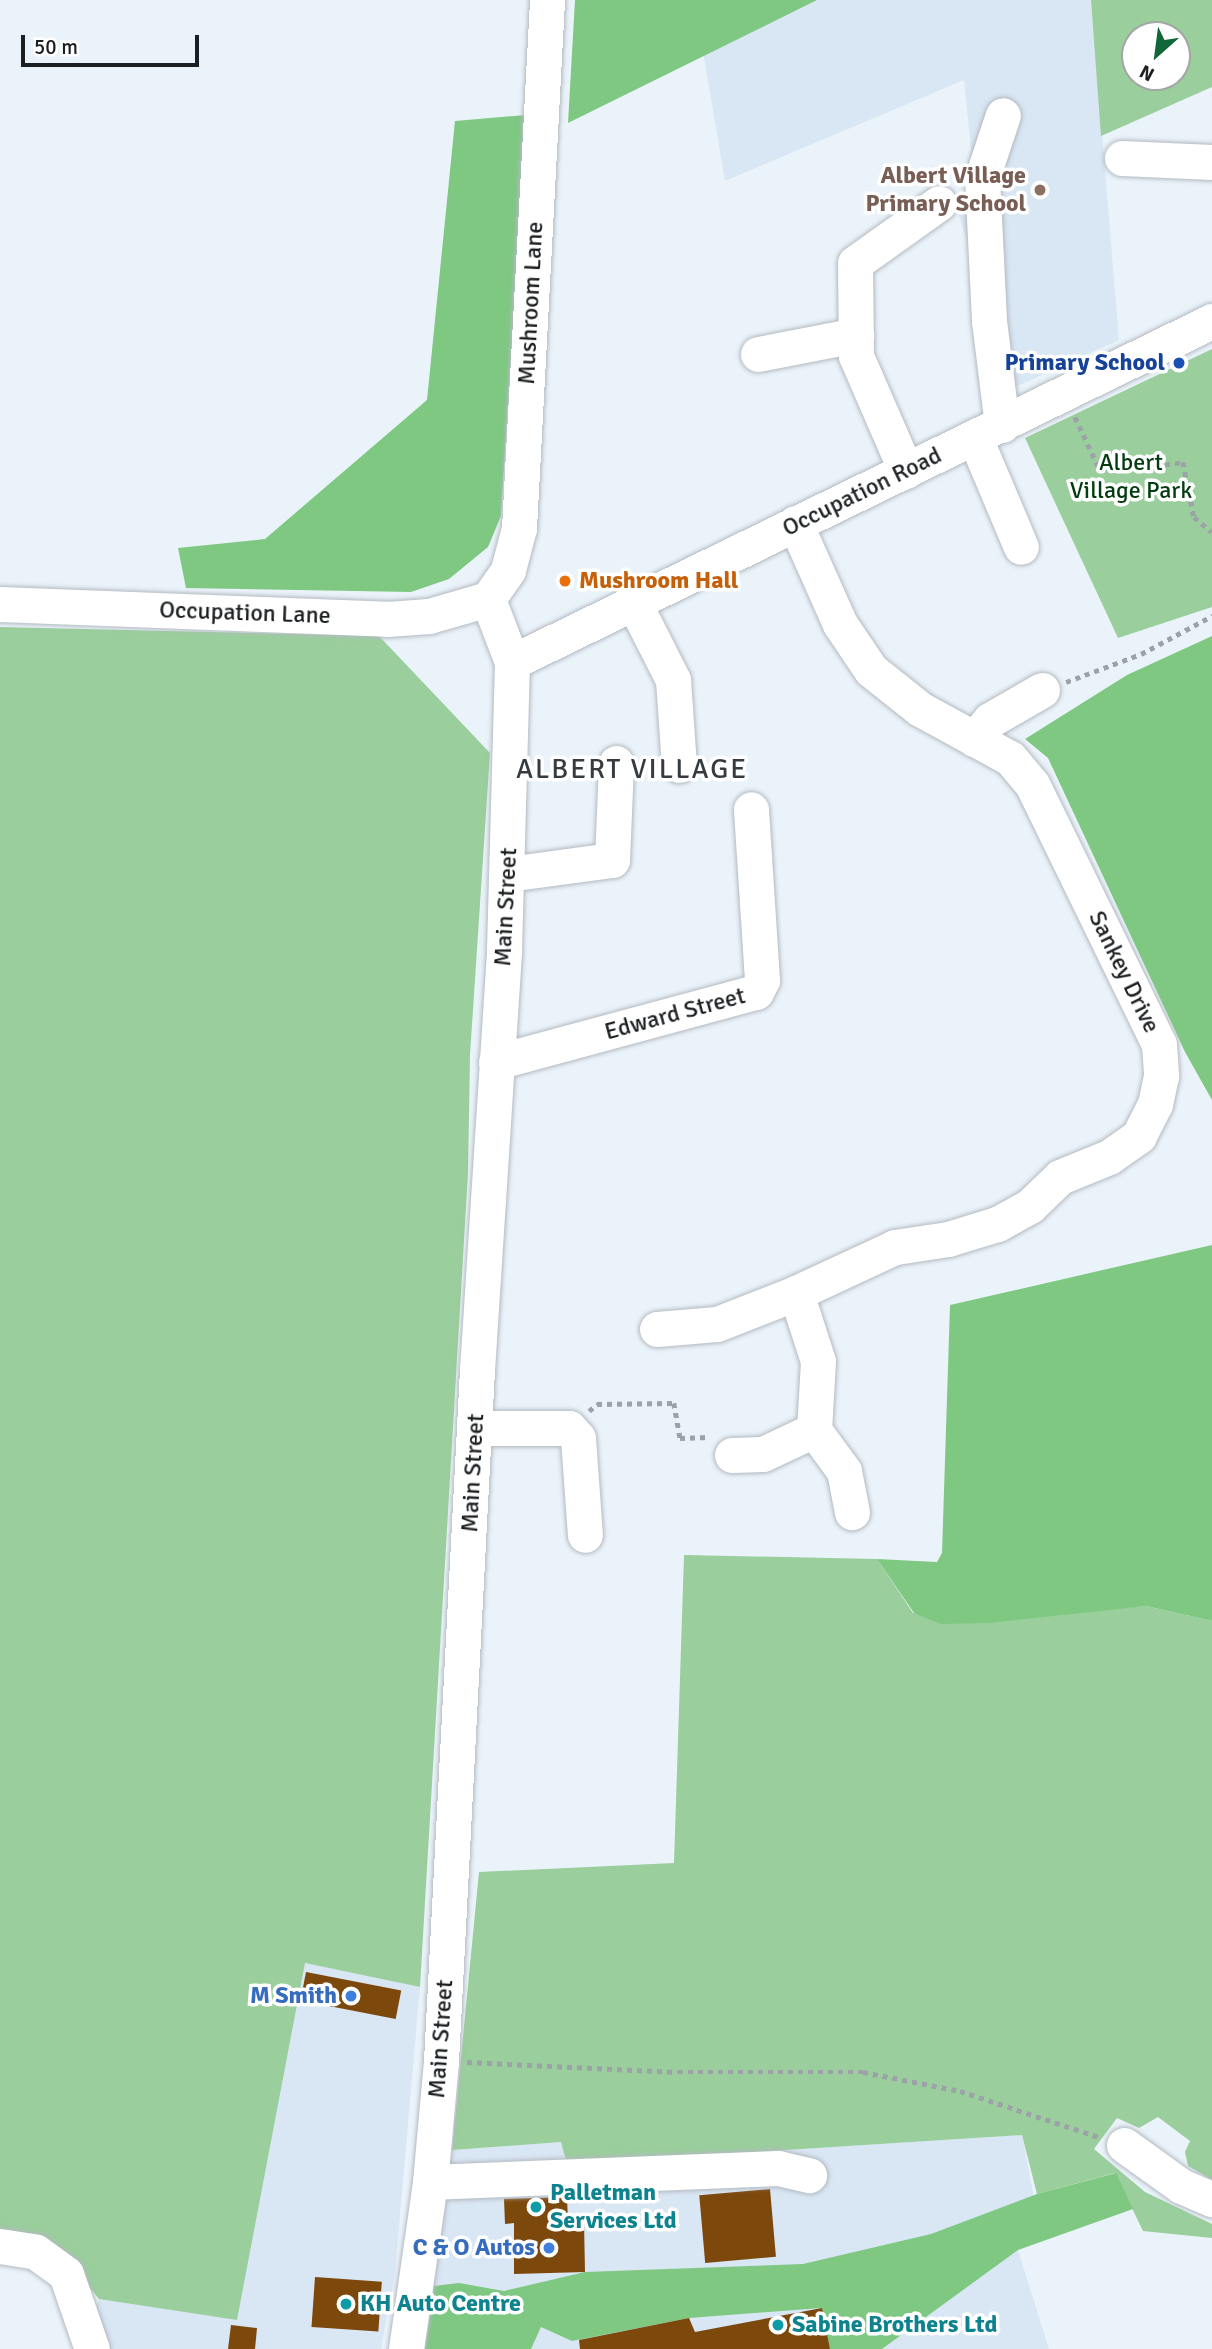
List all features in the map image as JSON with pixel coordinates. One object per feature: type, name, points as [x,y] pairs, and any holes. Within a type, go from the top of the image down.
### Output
[{"type":"street","name":"Mushroom Lane","points":[[488,599],[508,570],[519,528],[547,0]]},
{"type":"street","points":[[1003,115],[982,178],[989,320],[988,432],[1021,547]]},
{"type":"street","points":[[1122,158],[1212,162]]},
{"type":"street","points":[[906,471],[856,356],[855,263],[939,203]]},
{"type":"street","name":"Occupation Road","points":[[512,662],[1212,321]]},
{"type":"street","points":[[758,354],[856,335]]},
{"type":"street","name":"Sankey Drive","points":[[657,1329],[698,1328],[755,1312],[895,1247],[948,1239],[998,1224],[1030,1206],[1060,1177],[1109,1157],[1139,1136],[1155,1104],[1161,1076],[1159,1044],[1032,784],[1010,758],[920,709],[871,670],[840,624],[795,523]]},
{"type":"street","name":"Occupation Lane","points":[[0,604],[387,619],[429,616],[488,599]]},
{"type":"street","name":"Main Street","points":[[406,2349],[430,2182],[441,2061],[508,874],[512,662],[488,599]]},
{"type":"street","points":[[633,601],[673,680],[679,765]]},
{"type":"street","points":[[974,738],[990,720],[1042,690]]},
{"type":"street","points":[[508,874],[612,860],[616,763]]},
{"type":"street","name":"Edward Street","points":[[496,1062],[756,992],[762,980],[751,809]]},
{"type":"street","points":[[796,1293],[818,1361],[814,1430],[844,1471],[852,1512]]},
{"type":"street","points":[[475,1428],[569,1428],[578,1438],[585,1535]]},
{"type":"street","points":[[732,1455],[763,1454],[814,1430]]},
{"type":"street","points":[[1124,2145],[1181,2186],[1212,2199]]},
{"type":"street","points":[[430,2182],[778,2168],[809,2175]]},
{"type":"street","points":[[0,2246],[36,2252],[66,2274],[92,2349]]},
{"type":"path","points":[[1063,394],[1100,470],[1115,471],[1130,462],[1145,467],[1183,462],[1194,517],[1212,532]]},
{"type":"path","points":[[1042,690],[1141,654],[1212,616]]},
{"type":"path","points":[[569,1428],[597,1404],[674,1403],[680,1438],[733,1436],[732,1455]]},
{"type":"path","points":[[441,2061],[678,2072],[863,2072],[960,2091],[1124,2145]]},
{"type":"shaded area","name":"Albert Village Primary School","points":[[817,0],[1091,0],[1119,340],[998,395],[982,285],[954,201],[976,198],[964,80],[725,181],[703,52]]},
{"type":"shaded area","points":[[305,1963],[420,1987],[395,2273],[381,2349],[84,2349],[99,2299],[237,2319]]},
{"type":"shaded area","points":[[1022,2135],[1037,2213],[1018,2250],[1049,2349],[425,2349],[452,2150],[561,2142],[567,2164]]},
{"type":"green space","points":[[575,0],[817,0],[568,123]]},
{"type":"green space","points":[[1091,0],[1212,0],[1212,87],[1101,136]]},
{"type":"green space","points":[[526,115],[501,516],[488,547],[449,579],[411,592],[186,588],[178,548],[265,539],[427,400],[455,121]]},
{"type":"green space","name":"Albert Village Park","points":[[1212,349],[1212,607],[1118,638],[1025,438]]},
{"type":"green space","points":[[0,627],[379,636],[490,753],[470,1055],[468,1173],[420,1987],[305,1963],[237,2320],[99,2299],[69,2262],[0,2237]]},
{"type":"green space","points":[[1212,636],[1212,1100],[1185,1052],[1048,758],[1025,739],[1127,675]]},
{"type":"green space","points":[[1212,1245],[1212,1621],[1146,1606],[989,1623],[941,1624],[914,1613],[877,1559],[937,1562],[942,1553],[950,1305]]},
{"type":"green space","points":[[684,1555],[877,1559],[913,1613],[1075,1612],[1146,1606],[1212,1621],[1212,2180],[1188,2166],[1185,2152],[1190,2141],[1158,2117],[1139,2128],[1117,2118],[1094,2149],[1145,2192],[1212,2224],[1212,2238],[1143,2231],[1115,2173],[1037,2194],[1022,2135],[567,2164],[561,2142],[452,2150],[479,1872],[674,1863]]},
{"type":"green space","points":[[1116,2173],[1133,2209],[1018,2250],[882,2349],[830,2349],[821,2308],[689,2318],[572,2341],[541,2327],[531,2349],[425,2349],[434,2286],[459,2283],[504,2291],[585,2272],[803,2264],[931,2234],[1037,2194]]},
{"type":"building","name":"M Smith","points":[[306,1972],[401,1991],[396,2019],[300,2000]]},
{"type":"building","points":[[770,2189],[776,2257],[705,2263],[699,2195]]},
{"type":"building","name":"C & O Autos","points":[[567,2197],[568,2222],[584,2222],[585,2272],[514,2274],[514,2223],[505,2224],[504,2199]]},
{"type":"building","name":"KH Auto Centre","points":[[315,2277],[382,2282],[378,2332],[312,2327]]},
{"type":"building","name":"Sabine Brothers Ltd","points":[[822,2308],[830,2349],[580,2349],[579,2340],[689,2318],[695,2332]]},
{"type":"building","points":[[231,2325],[257,2328],[255,2349],[228,2349]]},
{"type":"place","name":"Albert Village Primary School","points":[[1040,190]]},
{"type":"place","name":"Primary School","points":[[1179,363]]},
{"type":"place","name":"Mushroom Hall","points":[[565,581]]},
{"type":"place","name":"M Smith","points":[[351,1996]]},
{"type":"place","name":"Palletman Services Ltd","points":[[536,2207]]},
{"type":"place","name":"C & O Autos","points":[[549,2248]]},
{"type":"place","name":"KH Auto Centre","points":[[346,2304]]},
{"type":"place","name":"Sabine Brothers Ltd","points":[[778,2325]]},
{"type":"district","name":"ALBERT VILLAGE","points":[[632,769]]}]
